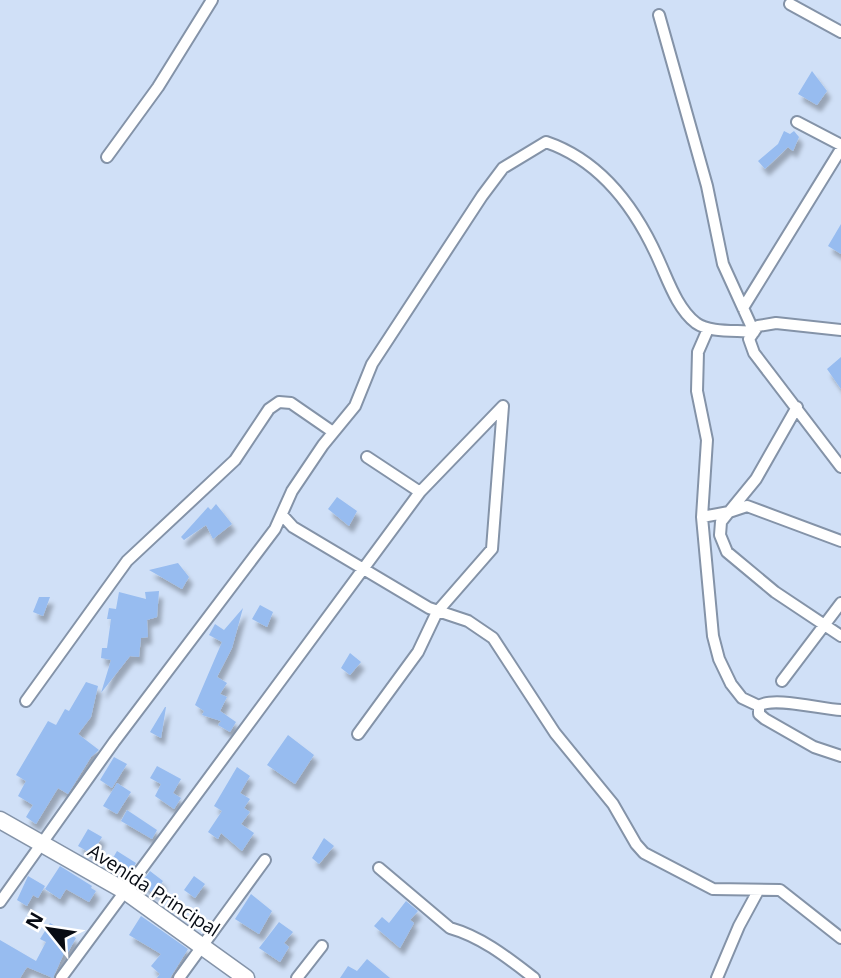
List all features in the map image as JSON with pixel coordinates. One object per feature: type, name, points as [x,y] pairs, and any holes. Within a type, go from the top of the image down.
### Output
[{"type":"street","points":[[107,157],[158,87],[212,0]]},
{"type":"street","points":[[790,4],[841,32]]},
{"type":"street","points":[[659,15],[707,186],[723,264],[754,332]]},
{"type":"street","points":[[743,308],[841,147],[797,122]]},
{"type":"street","points":[[0,902],[114,743],[275,529],[292,491],[332,432],[355,406],[372,364],[503,168],[545,142],[570,151],[593,166],[620,195],[653,246],[681,307],[695,322],[708,329],[754,332]]},
{"type":"street","points":[[841,330],[776,323],[758,326],[749,339],[754,353],[841,467]]},
{"type":"street","points":[[708,329],[698,352],[697,391],[706,440],[702,517],[713,636],[719,659],[731,684],[742,698],[759,706]]},
{"type":"street","points":[[26,701],[127,561],[235,460],[270,409],[279,402],[291,404],[332,432]]},
{"type":"street","points":[[61,978],[420,492],[503,406],[492,549],[437,612],[418,652],[358,734]]},
{"type":"street","points":[[797,407],[756,479],[721,522],[720,535],[727,552],[775,592],[824,622],[841,636]]},
{"type":"street","points":[[368,457],[420,492]]},
{"type":"street","points":[[702,517],[747,506],[841,541]]},
{"type":"street","points":[[282,514],[293,527],[437,612],[468,621],[493,638],[555,733],[613,804],[644,853],[713,889],[780,890],[836,929],[841,938]]},
{"type":"street","points":[[782,681],[841,603]]},
{"type":"street","points":[[759,706],[766,701],[775,701],[813,709],[841,710]]},
{"type":"street","points":[[759,706],[759,714],[765,719],[814,747],[841,755]]},
{"type":"street","name":"Avenida Principal","points":[[0,820],[125,891],[246,978]]},
{"type":"street","points":[[179,978],[265,860]]},
{"type":"street","points":[[379,868],[450,928],[465,932],[505,955],[534,978]]},
{"type":"street","points":[[717,978],[739,926],[758,891]]},
{"type":"street","points":[[298,978],[321,946]]},
{"type":"building","points":[[812,71],[827,91],[817,105],[798,94]]},
{"type":"building","points":[[784,131],[790,134],[794,131],[799,137],[793,151],[788,147],[765,169],[758,161],[778,144]]},
{"type":"building","points":[[841,224],[841,254],[828,246]]},
{"type":"building","points":[[841,357],[841,389],[827,369]]},
{"type":"building","points":[[337,497],[357,511],[349,526],[328,509]]},
{"type":"building","points":[[216,504],[232,524],[213,539],[206,525],[184,540],[181,537],[208,507],[211,510]]},
{"type":"building","points":[[178,563],[189,577],[182,589],[149,570]]},
{"type":"building","points":[[159,591],[157,617],[147,620],[148,637],[141,638],[139,657],[130,656],[101,693],[111,660],[101,658],[102,648],[107,648],[111,619],[107,619],[109,608],[116,609],[119,592],[146,599],[145,592]]},
{"type":"building","points":[[39,597],[50,597],[43,616],[33,612]]},
{"type":"building","points":[[260,605],[273,612],[267,627],[252,619]]},
{"type":"building","points":[[243,608],[232,648],[217,677],[227,683],[220,694],[227,697],[220,711],[236,722],[230,732],[218,725],[221,721],[202,715],[204,711],[195,705],[222,642],[209,635],[215,624],[224,630]]},
{"type":"building","points":[[350,653],[361,662],[350,675],[341,668]]},
{"type":"building","points":[[86,682],[98,686],[91,717],[78,734],[99,750],[91,757],[68,794],[58,788],[36,824],[26,817],[33,805],[18,796],[26,781],[16,775],[48,721],[56,725],[65,709],[69,711]]},
{"type":"building","points":[[166,707],[161,738],[150,732]]},
{"type":"building","points":[[288,735],[314,755],[295,784],[267,765]]},
{"type":"building","points":[[114,757],[127,764],[112,788],[100,780]]},
{"type":"building","points":[[157,766],[181,779],[173,793],[181,798],[174,809],[155,796],[161,784],[150,778]]},
{"type":"building","points":[[237,767],[250,776],[240,793],[250,799],[244,808],[250,812],[241,824],[254,833],[242,851],[221,833],[218,839],[208,832],[222,811],[214,806]]},
{"type":"building","points":[[117,783],[131,792],[117,814],[103,806]]},
{"type":"building","points":[[127,810],[157,830],[152,839],[121,821]]},
{"type":"building","points":[[88,829],[102,837],[92,854],[78,846]]},
{"type":"building","points":[[324,838],[334,846],[319,864],[312,858]]},
{"type":"building","points":[[117,851],[136,863],[128,875],[110,863]]},
{"type":"building","points":[[60,866],[92,886],[96,891],[89,902],[66,889],[60,899],[45,889]]},
{"type":"building","points":[[150,871],[163,881],[154,894],[141,883]]},
{"type":"building","points":[[28,876],[45,886],[38,898],[33,895],[27,906],[17,900]]},
{"type":"building","points":[[194,876],[205,884],[195,898],[184,890]]},
{"type":"building","points":[[251,894],[272,911],[259,934],[235,919]]},
{"type":"building","points":[[406,901],[418,911],[410,920],[414,923],[400,948],[374,926],[382,917],[389,923]]},
{"type":"building","points":[[141,916],[188,949],[170,978],[157,978],[160,974],[151,966],[161,954],[129,935]]},
{"type":"building","points":[[279,922],[293,932],[284,943],[289,947],[280,962],[259,948]]},
{"type":"building","points":[[50,923],[76,938],[67,954],[64,953],[53,978],[27,967],[20,978],[0,978],[0,940],[36,961],[46,942],[40,939]]},
{"type":"building","points":[[367,959],[390,978],[340,978],[348,966],[357,971]]}]
